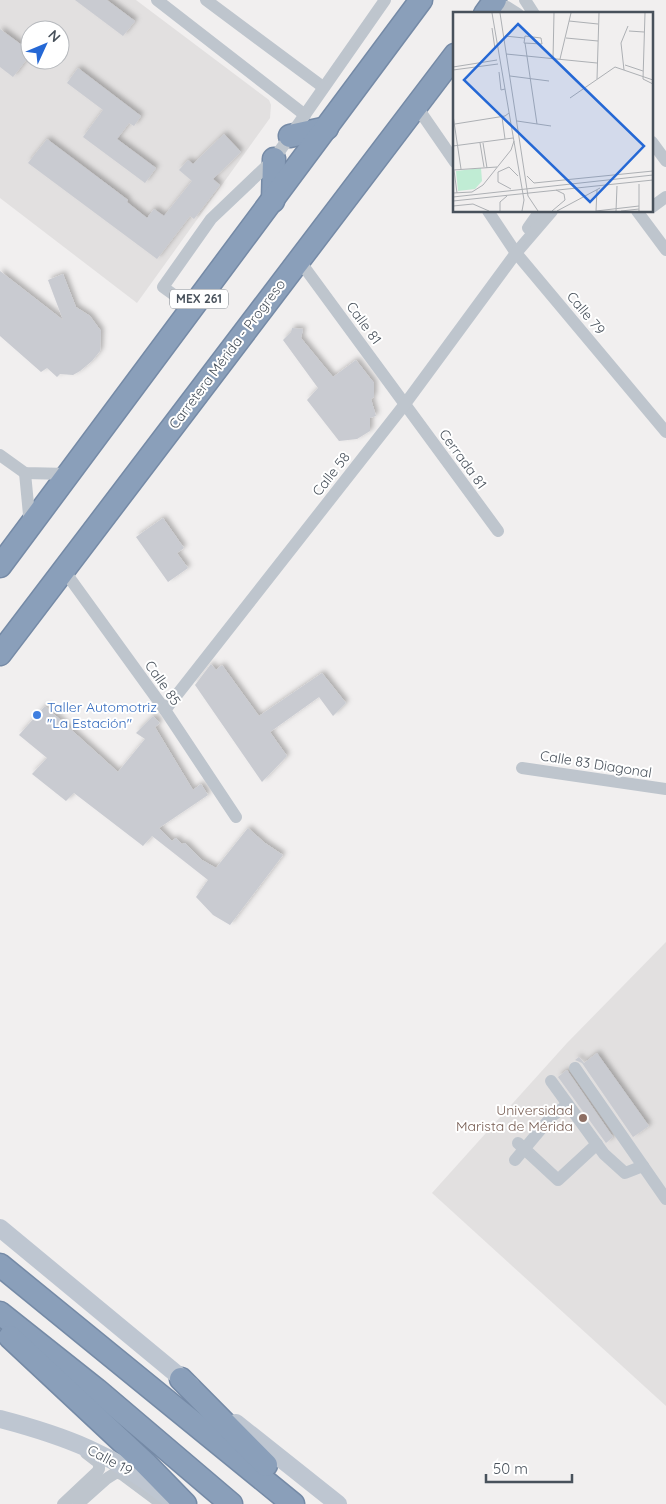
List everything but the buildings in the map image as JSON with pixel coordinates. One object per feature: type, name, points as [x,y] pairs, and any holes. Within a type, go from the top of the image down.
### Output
[{"type":"highway","name":"MEX 261","points":[[0,566],[421,0]]},
{"type":"highway","name":"Carretera Mérida - Progreso","points":[[0,654],[453,58]]},
{"type":"highway","points":[[290,136],[327,128]]},
{"type":"highway","points":[[273,200],[274,159]]},
{"type":"highway","points":[[0,1264],[293,1504]]},
{"type":"highway","points":[[0,1313],[97,1390],[231,1504]]},
{"type":"highway","points":[[0,1328],[145,1463],[185,1504]]},
{"type":"highway","points":[[181,1379],[276,1476],[299,1504]]},
{"type":"main road","points":[[398,32],[414,0]]},
{"type":"main road","points":[[0,1228],[181,1379],[338,1504]]},
{"type":"main road","name":"Calle 19","points":[[0,1419],[72,1441],[102,1454],[130,1470],[176,1504]]},
{"type":"street","points":[[157,0],[305,115]]},
{"type":"street","points":[[206,0],[323,87]]},
{"type":"street","points":[[192,308],[163,287],[211,219],[274,159],[385,0]]},
{"type":"street","points":[[525,0],[533,12]]},
{"type":"street","points":[[491,6],[507,6],[515,12]]},
{"type":"street","points":[[417,106],[453,159]]},
{"type":"street","points":[[654,145],[666,161]]},
{"type":"street","points":[[654,206],[666,197]]},
{"type":"street","name":"Calle 79","points":[[489,212],[514,250],[664,426]]},
{"type":"street","points":[[514,250],[539,212]]},
{"type":"street","points":[[514,250],[551,212]]},
{"type":"street","points":[[641,213],[666,250]]},
{"type":"street","name":"Calle 58","points":[[165,710],[405,404],[514,250]]},
{"type":"street","name":"Calle 81","points":[[300,260],[405,404]]},
{"type":"street","name":"Cerrada 81","points":[[405,404],[498,531]]},
{"type":"street","points":[[0,455],[25,473],[68,474]]},
{"type":"street","points":[[25,473],[30,525]]},
{"type":"street","name":"Calle 85","points":[[63,569],[165,710],[236,817]]},
{"type":"street","name":"Calle 83 Diagonal","points":[[522,768],[666,789]]},
{"type":"street","points":[[575,1068],[666,1199]]},
{"type":"street","points":[[551,1081],[604,1154],[625,1173],[643,1166]]},
{"type":"street","points":[[514,1160],[552,1116],[567,1105]]},
{"type":"street","points":[[518,1143],[558,1180],[597,1144]]},
{"type":"street","points":[[37,1429],[50,1438],[94,1458],[99,1463],[97,1472],[63,1504]]},
{"type":"street","points":[[78,1504],[106,1479],[117,1472],[162,1504]]},
{"type":"shaded area","points":[[0,0],[136,0],[269,100],[271,105],[270,118],[137,303],[0,198]]},
{"type":"shaded area","name":"Universidad Marista de Mérida","points":[[666,942],[666,1406],[432,1193],[567,1043]]},
{"type":"place","name":"Taller Automotriz \"La Estación\"","points":[[37,715]]},
{"type":"place","name":"Universidad Marista de Mérida","points":[[583,1118]]}]
